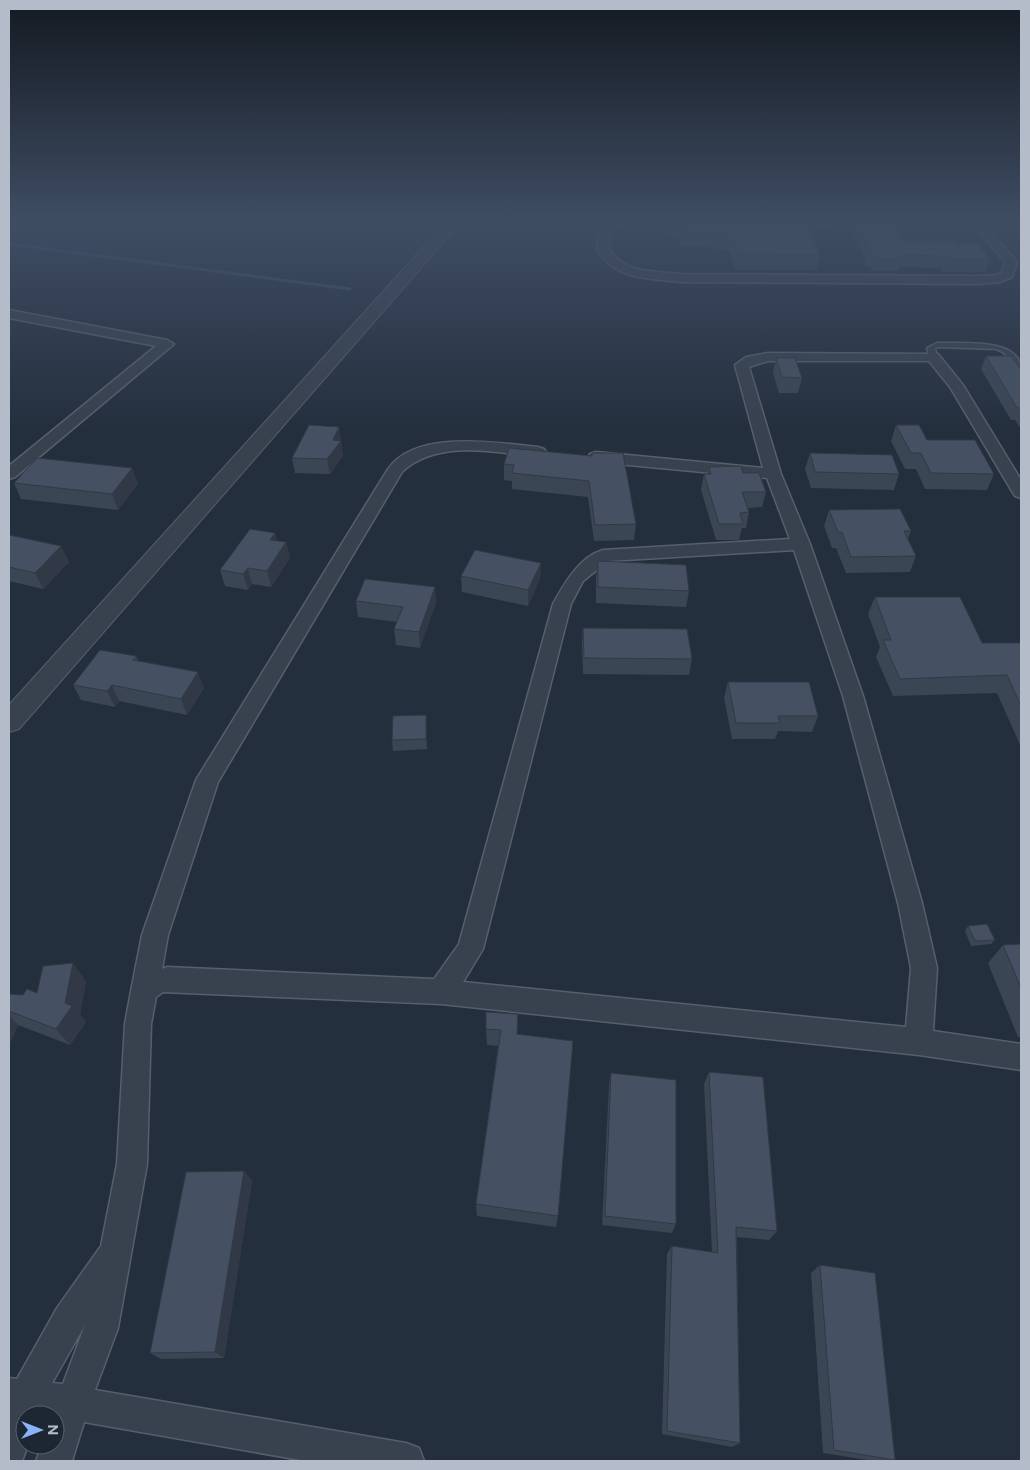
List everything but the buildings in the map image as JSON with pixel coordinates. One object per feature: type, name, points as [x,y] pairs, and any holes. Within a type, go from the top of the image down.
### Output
[{"type":"street","points":[[176,536],[393,291]]},
{"type":"street","points":[[9,314],[167,344],[9,474]]},
{"type":"street","points":[[919,1042],[924,968],[910,903],[853,696],[801,544],[773,474],[742,365],[751,360],[768,357],[933,357],[956,385],[1021,493]]},
{"type":"street","points":[[9,722],[259,443]]},
{"type":"street","points":[[54,1461],[72,1403],[102,1328],[132,1164],[137,1036],[144,991],[155,935],[207,780],[396,469],[413,455],[438,448],[482,447],[549,453]]},
{"type":"street","points":[[578,456],[773,474]]},
{"type":"street","points":[[441,992],[470,949],[562,604],[576,578],[603,556],[801,544]]},
{"type":"street","points":[[144,991],[155,983],[167,979],[441,992],[919,1042],[1021,1057]]},
{"type":"street","points":[[9,1449],[18,1396],[115,1252]]},
{"type":"street","points":[[18,1396],[72,1403],[406,1461]]},
{"type":"lane","points":[[933,357],[931,348],[937,345],[996,347],[1006,350],[1021,368]]},
{"type":"lane","points":[[1012,356],[1021,356]]}]
